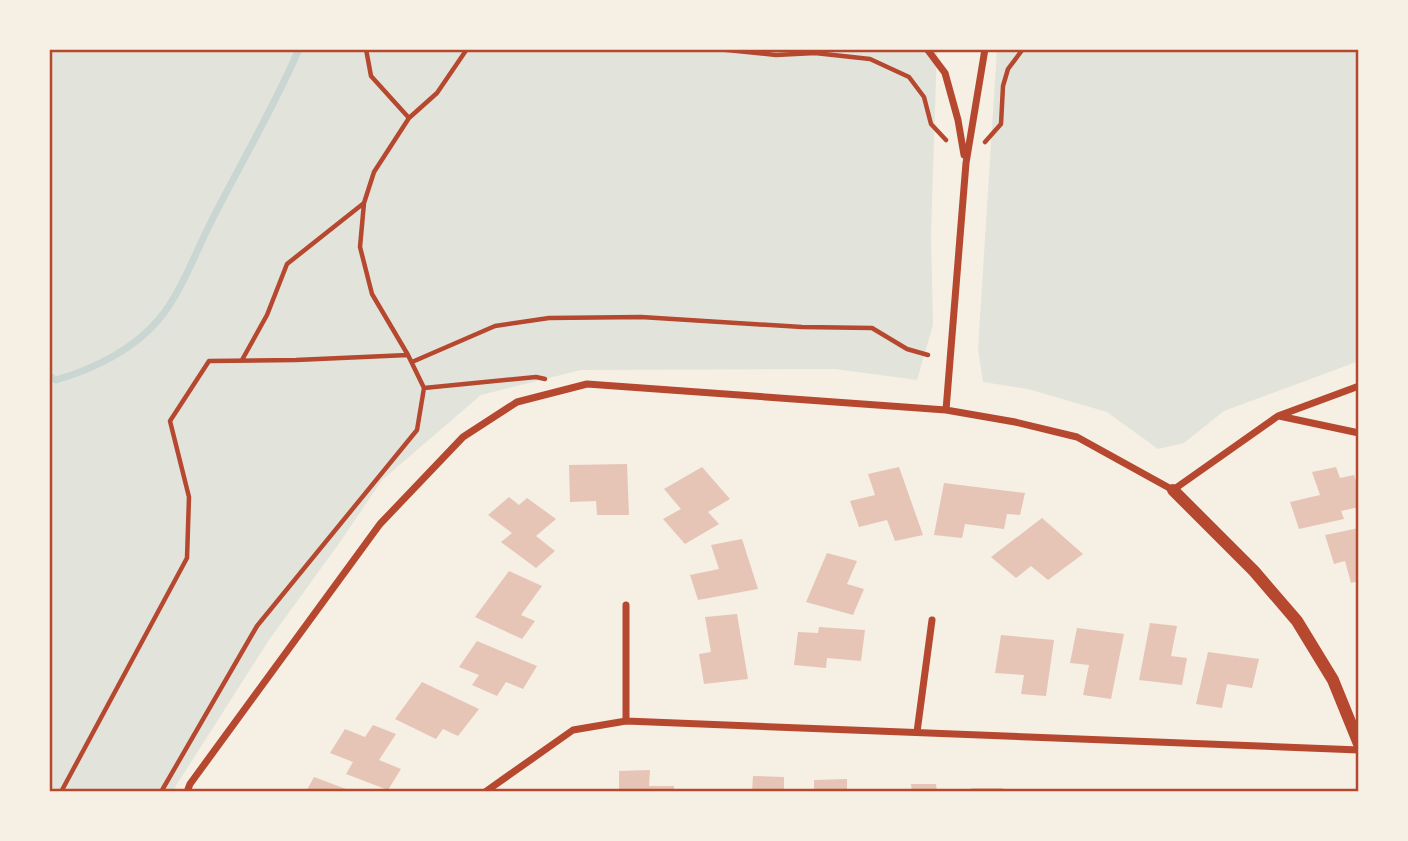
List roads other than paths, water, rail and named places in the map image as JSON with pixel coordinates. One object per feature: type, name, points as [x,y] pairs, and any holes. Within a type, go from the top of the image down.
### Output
[{"type":"street","points":[[927,49],[945,74],[966,163]]},
{"type":"street","points":[[946,410],[966,163],[985,49]]},
{"type":"street","points":[[187,792],[190,784],[380,524],[463,437],[517,402],[587,384],[946,410],[1015,422],[1077,437],[1173,490],[1254,570],[1297,621],[1333,680],[1359,744]]},
{"type":"street","points":[[1173,490],[1278,416],[1359,386]]},
{"type":"street","points":[[1278,416],[1359,433]]},
{"type":"street","points":[[626,605],[626,721]]},
{"type":"street","points":[[917,732],[932,620]]},
{"type":"street","points":[[485,792],[573,730],[626,721],[1359,750]]},
{"type":"waterway","points":[[49,376],[56,380],[113,356],[139,339],[160,318],[182,283],[299,49]]}]
